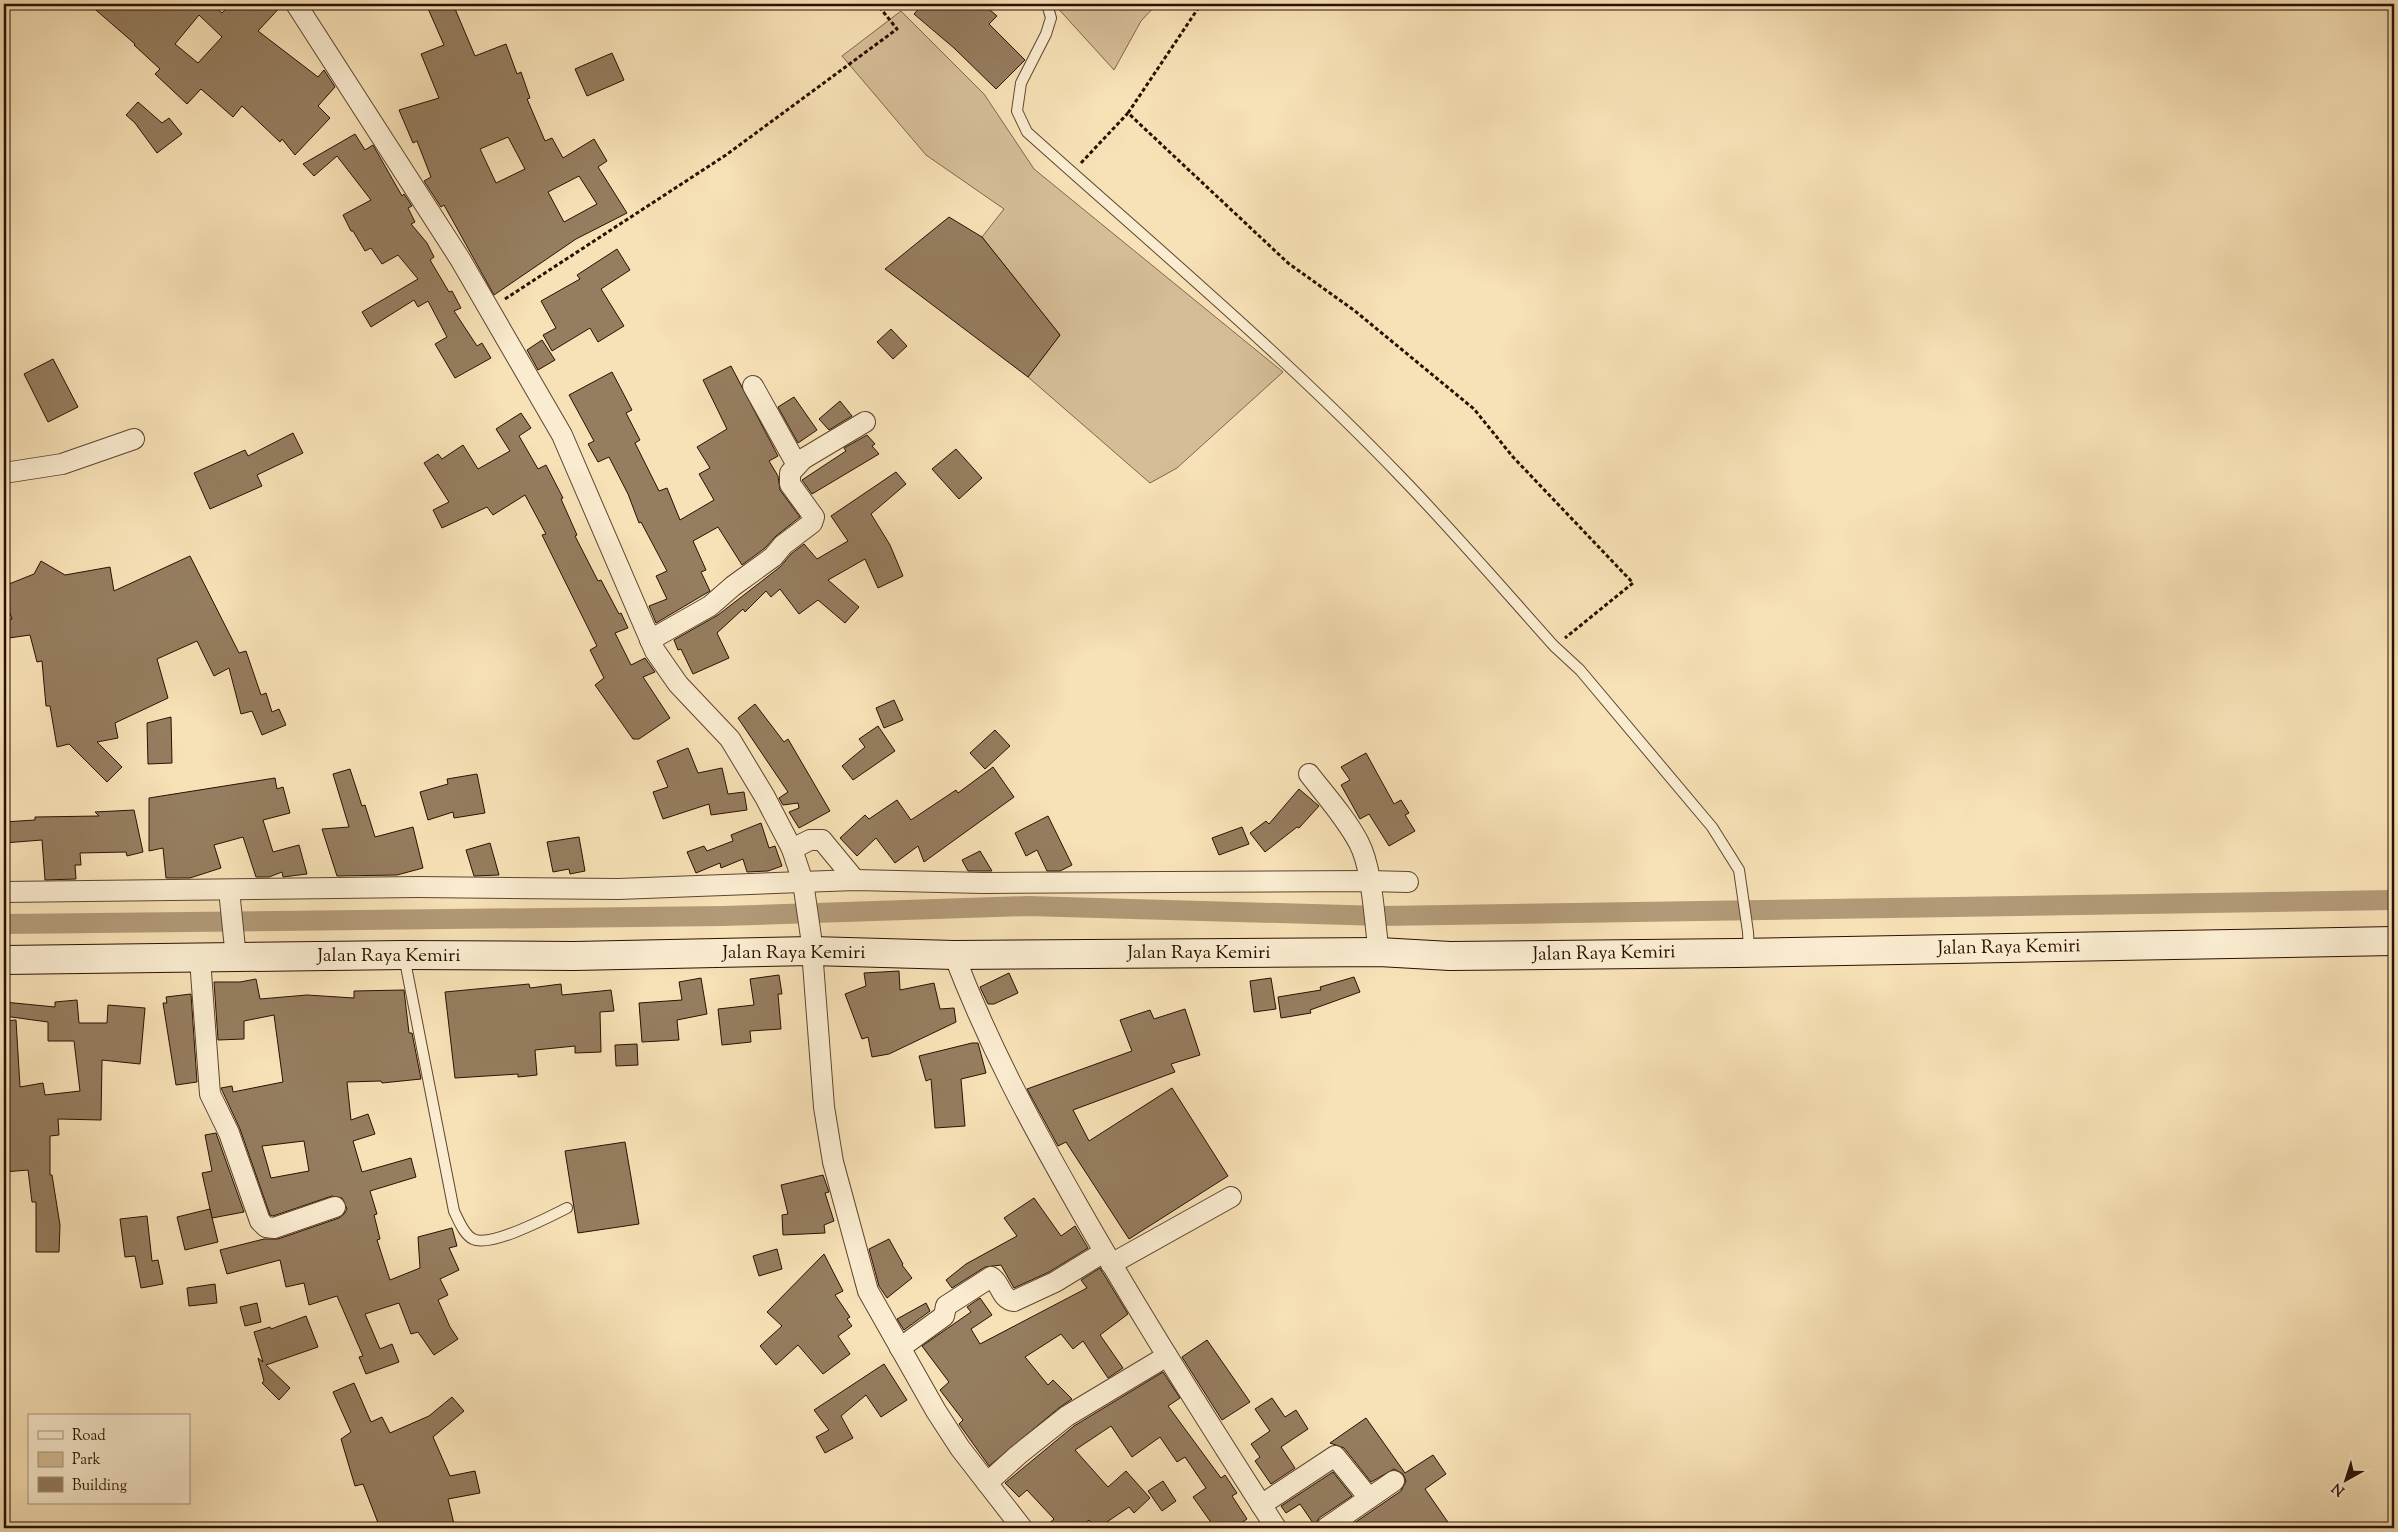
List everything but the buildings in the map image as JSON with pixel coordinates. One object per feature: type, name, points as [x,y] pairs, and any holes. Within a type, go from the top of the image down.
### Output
[{"type":"main road","name":"Jalan Raya Kemiri","points":[[4,960],[200,959],[234,950],[404,955],[574,956],[812,944],[954,955],[1378,948],[1450,956],[1749,942],[2394,941]]},
{"type":"street","points":[[296,4],[490,309],[562,435],[650,640],[665,666],[678,684],[734,745],[765,797],[792,849],[804,886],[812,944],[824,1107],[833,1162],[868,1291],[955,1440],[1022,1528]]},
{"type":"street","points":[[753,386],[797,465]]},
{"type":"street","points":[[650,640],[710,606],[732,586],[773,557],[782,545],[812,523],[814,517],[790,484],[790,474],[802,459],[865,422]]},
{"type":"street","points":[[4,473],[62,464],[134,439]]},
{"type":"street","points":[[1309,774],[1359,842],[1370,884],[1378,948]]},
{"type":"street","points":[[792,849],[810,840],[822,840],[855,880]]},
{"type":"street","points":[[4,892],[229,893],[417,887],[618,889],[804,886],[855,880],[982,883],[1370,884],[1408,882]]},
{"type":"street","points":[[229,893],[234,950]]},
{"type":"street","points":[[954,955],[977,1015],[1006,1076],[1108,1258],[1167,1356],[1276,1528]]},
{"type":"street","points":[[200,959],[210,1094],[229,1133],[260,1221],[266,1227],[274,1228],[335,1207]]},
{"type":"street","points":[[900,1348],[944,1316],[946,1306],[991,1277],[1006,1297],[1014,1301],[1108,1258],[1231,1197]]},
{"type":"street","points":[[987,1483],[1018,1455],[1067,1416],[1167,1356]]},
{"type":"street","points":[[1261,1505],[1335,1456],[1369,1498]]},
{"type":"street","points":[[1326,1528],[1394,1481]]},
{"type":"lane","points":[[1047,4],[1051,18],[1046,34],[1021,83],[1017,112],[1027,132],[1150,240],[1270,350],[1395,471],[1554,646],[1580,670],[1712,827],[1739,870],[1749,942]]},
{"type":"lane","points":[[404,955],[454,1210],[466,1232],[472,1239],[480,1241],[507,1235],[567,1208]]},
{"type":"path","points":[[490,309],[726,155],[897,30],[877,4]]},
{"type":"path","points":[[1072,173],[1128,113],[1201,4]]},
{"type":"path","points":[[1128,113],[1288,263],[1354,311],[1474,409],[1513,457],[1633,583],[1554,646]]},
{"type":"green space","points":[[1054,4],[1157,4],[1141,21],[1114,70]]},
{"type":"green space","points":[[901,11],[984,94],[1034,169],[1283,372],[1177,468],[1150,483],[1028,377],[1060,335],[982,237],[1004,209],[926,155],[842,56]]},
{"type":"waterway","points":[[4,924],[723,916],[1028,906],[1382,916],[2394,900]]}]
